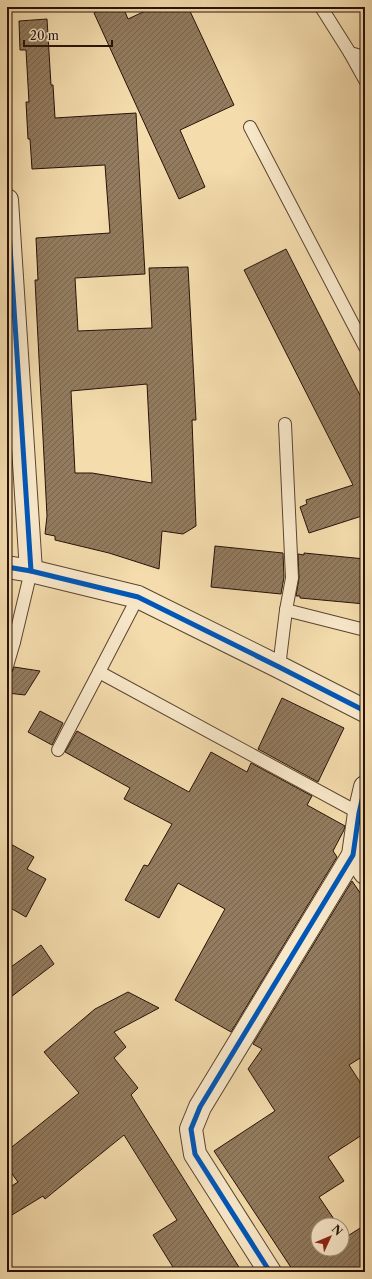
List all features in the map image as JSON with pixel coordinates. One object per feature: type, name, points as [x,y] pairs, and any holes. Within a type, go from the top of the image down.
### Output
[{"type":"street","points":[[7,200],[31,571]]},
{"type":"street","points":[[7,568],[31,571],[138,597],[279,666],[365,711]]},
{"type":"street","points":[[270,1272],[195,1154],[191,1129],[200,1107],[353,855],[359,813],[365,786]]},
{"type":"street","points":[[353,855],[365,873]]},
{"type":"lane","points":[[321,7],[365,80]]},
{"type":"lane","points":[[350,53],[365,57]]},
{"type":"lane","points":[[250,127],[365,347]]},
{"type":"lane","points":[[279,666],[286,610],[292,578],[285,424]]},
{"type":"lane","points":[[7,666],[11,642],[31,571]]},
{"type":"lane","points":[[58,750],[138,597]]},
{"type":"lane","points":[[286,610],[365,630]]},
{"type":"lane","points":[[99,672],[359,813]]},
{"type":"building","points":[[108,7],[123,7],[128,19],[154,7],[188,7],[234,105],[180,130],[205,187],[179,199],[94,13]]},
{"type":"building","points":[[47,19],[51,85],[53,85],[55,118],[136,113],[145,274],[75,278],[78,331],[152,328],[149,268],[188,267],[196,420],[192,420],[196,526],[183,534],[162,531],[159,569],[109,553],[55,540],[55,536],[45,534],[47,516],[35,280],[38,280],[36,238],[110,233],[105,165],[32,169],[30,139],[28,139],[26,102],[29,102],[26,50],[20,50],[19,21]],"holes":[[[147,384],[152,483],[92,473],[75,473],[71,391]]]},
{"type":"building","points":[[286,249],[365,405],[365,515],[309,533],[300,507],[307,504],[306,500],[353,485],[244,270]]},
{"type":"building","points":[[215,546],[283,553],[284,577],[281,594],[211,587]]},
{"type":"building","points":[[304,553],[365,559],[365,604],[300,598],[300,596],[296,596],[299,578],[298,554],[304,555]]},
{"type":"building","points":[[14,667],[40,671],[25,695],[7,693],[7,673],[12,672]]},
{"type":"building","points":[[282,698],[344,728],[318,782],[258,749]]},
{"type":"building","points":[[40,711],[63,723],[52,745],[28,732]]},
{"type":"building","points":[[77,731],[189,792],[211,752],[247,772],[251,763],[312,796],[307,805],[345,826],[333,851],[337,857],[231,1032],[175,1000],[225,909],[178,883],[159,918],[125,900],[144,865],[148,866],[172,824],[124,799],[130,788],[65,752]]},
{"type":"building","points":[[7,842],[34,857],[27,869],[46,879],[26,917],[7,906]]},
{"type":"building","points":[[352,881],[365,900],[365,1055],[349,1065],[365,1090],[365,1133],[328,1157],[344,1181],[319,1197],[333,1217],[310,1217],[310,1257],[350,1257],[350,1234],[365,1225],[365,1272],[294,1272],[214,1151],[275,1111],[248,1069],[262,1049],[253,1044]]},
{"type":"building","points":[[41,945],[54,964],[7,1000],[7,970]]},
{"type":"building","points":[[128,992],[159,1008],[114,1032],[126,1047],[114,1058],[138,1088],[131,1095],[242,1272],[176,1272],[153,1235],[177,1220],[124,1135],[45,1199],[43,1196],[7,1218],[7,1189],[18,1182],[7,1167],[7,1151],[79,1093],[44,1052],[95,1009]]},
{"type":"cycle path","points":[[7,200],[31,571]]},
{"type":"cycle path","points":[[7,567],[31,571],[138,597],[365,711]]},
{"type":"cycle path","points":[[270,1272],[195,1154],[191,1129],[200,1107],[353,855],[359,813],[365,787]]}]
